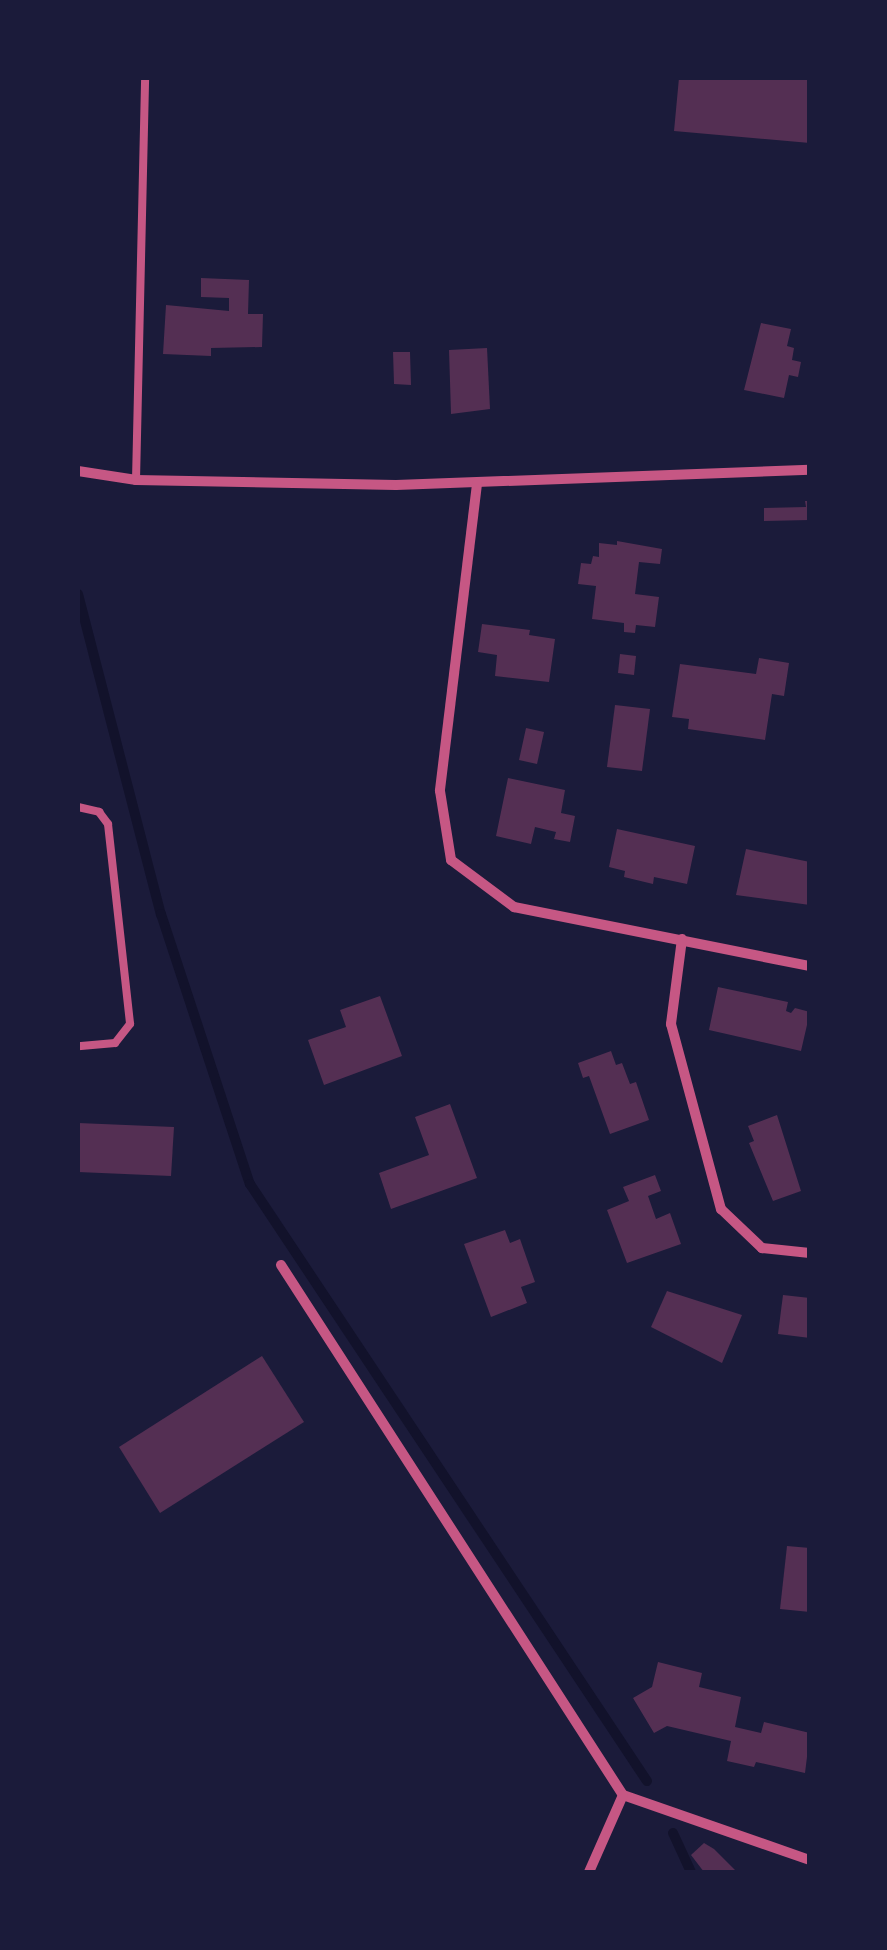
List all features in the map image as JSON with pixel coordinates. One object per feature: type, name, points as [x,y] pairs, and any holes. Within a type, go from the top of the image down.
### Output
[{"type":"street","points":[[78,470],[136,480],[477,484],[810,470]]},
{"type":"street","points":[[477,484],[440,791],[451,860],[514,908],[810,966]]},
{"type":"street","points":[[682,939],[671,1024],[720,1208],[762,1248],[810,1253]]},
{"type":"street","points":[[281,1265],[622,1795],[810,1860]]},
{"type":"street","points":[[589,1872],[622,1795]]},
{"type":"lane","points":[[136,480],[146,78]]},
{"type":"lane","points":[[78,808],[98,812],[108,824],[130,1024],[115,1042],[78,1046]]},
{"type":"building","points":[[679,78],[810,78],[810,143],[674,131]]},
{"type":"building","points":[[201,278],[249,280],[248,314],[263,314],[262,347],[211,348],[211,356],[163,354],[166,305],[229,311],[229,298],[201,297]]},
{"type":"building","points":[[761,323],[791,329],[787,346],[794,348],[792,360],[801,362],[798,377],[789,375],[784,398],[744,390]]},
{"type":"building","points":[[487,348],[490,409],[451,414],[449,350]]},
{"type":"building","points":[[393,352],[410,352],[411,385],[394,384]]},
{"type":"building","points":[[805,501],[810,501],[810,520],[764,521],[764,508],[806,507]]},
{"type":"building","points":[[617,541],[662,549],[660,564],[639,562],[635,594],[659,597],[655,627],[636,625],[635,633],[624,632],[624,623],[592,619],[596,586],[578,584],[581,563],[591,564],[593,556],[599,557],[599,543],[617,545]]},
{"type":"building","points":[[482,624],[530,630],[529,635],[555,639],[549,682],[495,676],[497,655],[478,652]]},
{"type":"building","points":[[620,654],[636,656],[634,675],[618,673]]},
{"type":"building","points":[[759,658],[789,663],[784,696],[772,694],[765,740],[688,729],[689,719],[672,717],[680,664],[756,674]]},
{"type":"building","points":[[615,705],[650,709],[642,771],[607,767]]},
{"type":"building","points":[[526,728],[544,732],[537,764],[519,760]]},
{"type":"building","points":[[508,778],[565,790],[561,813],[575,816],[570,842],[554,839],[556,832],[535,827],[531,844],[496,836]]},
{"type":"building","points":[[617,829],[695,846],[687,884],[654,877],[653,884],[624,877],[625,871],[609,867]]},
{"type":"building","points":[[746,849],[810,862],[810,905],[736,895]]},
{"type":"building","points":[[718,987],[788,1002],[786,1011],[791,1013],[795,1008],[810,1012],[801,1051],[709,1030]]},
{"type":"building","points":[[380,996],[402,1056],[324,1085],[308,1040],[346,1027],[340,1010]]},
{"type":"building","points":[[611,1051],[616,1065],[622,1063],[630,1084],[636,1082],[649,1120],[610,1134],[589,1076],[583,1078],[578,1063]]},
{"type":"building","points":[[450,1104],[477,1178],[391,1209],[379,1173],[429,1155],[415,1117]]},
{"type":"building","points":[[777,1115],[801,1191],[773,1201],[749,1143],[754,1141],[748,1126]]},
{"type":"building","points":[[78,1123],[174,1127],[171,1176],[78,1172]]},
{"type":"building","points":[[655,1175],[661,1191],[648,1196],[656,1219],[670,1213],[681,1244],[627,1263],[607,1210],[629,1201],[623,1187]]},
{"type":"building","points":[[505,1230],[510,1243],[520,1239],[535,1282],[521,1287],[527,1303],[491,1317],[464,1244]]},
{"type":"building","points":[[667,1291],[742,1315],[722,1363],[651,1327]]},
{"type":"building","points":[[783,1295],[810,1298],[810,1338],[778,1334]]},
{"type":"building","points":[[262,1356],[304,1422],[160,1513],[119,1447]]},
{"type":"building","points":[[787,1546],[810,1548],[810,1612],[780,1609]]},
{"type":"building","points":[[658,1662],[702,1673],[699,1687],[741,1697],[735,1727],[761,1733],[764,1722],[810,1733],[805,1773],[756,1762],[754,1767],[727,1761],[731,1741],[667,1726],[654,1733],[633,1698],[652,1687]]},
{"type":"building","points":[[704,1843],[737,1872],[704,1872],[691,1855]]},
{"type":"waterway","points":[[78,594],[161,914],[250,1184],[647,1781]]},
{"type":"waterway","points":[[673,1833],[691,1872]]}]
